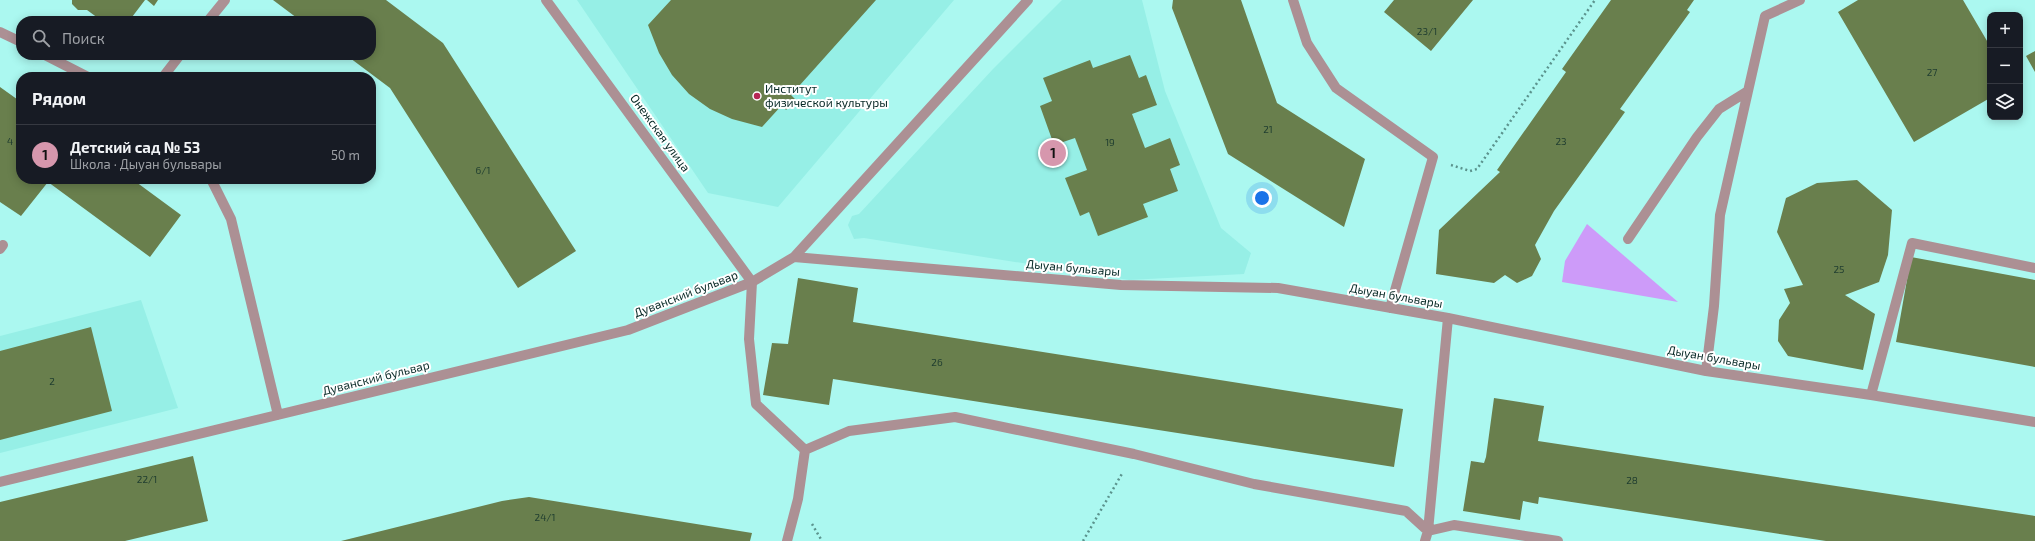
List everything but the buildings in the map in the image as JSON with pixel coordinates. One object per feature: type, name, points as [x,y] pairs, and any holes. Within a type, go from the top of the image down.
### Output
[{"type":"street","points":[[212,16],[225,0]]},
{"type":"street","name":"Онежская улица","points":[[546,0],[752,282]]},
{"type":"street","points":[[805,450],[756,404],[749,339],[752,282],[794,258],[1028,0]]},
{"type":"street","points":[[1293,0],[1308,43],[1336,88],[1433,157],[1390,308]]},
{"type":"street","points":[[1706,371],[1714,306],[1720,215],[1765,16],[1800,0]]},
{"type":"street","points":[[0,32],[16,40]]},
{"type":"street","points":[[55,60],[78,72]]},
{"type":"street","points":[[167,72],[176,60]]},
{"type":"street","points":[[1628,239],[1697,137],[1719,109],[1748,91]]},
{"type":"street","points":[[214,184],[232,219],[278,415]]},
{"type":"street","points":[[1871,395],[1912,243],[2035,268]]},
{"type":"street","name":"Дыуан бульвары","points":[[794,258],[1121,285],[1278,288],[1448,318],[1706,371],[1871,395],[2035,422]]},
{"type":"street","name":"Дуванский бульвар","points":[[0,482],[628,330],[752,282]]},
{"type":"street","points":[[1426,536],[1448,318]]},
{"type":"street","points":[[805,450],[849,431],[955,417],[1134,454],[1254,484],[1406,511],[1426,536]]},
{"type":"street","points":[[787,541],[798,499],[805,450]]},
{"type":"street","points":[[1426,536],[1454,525],[1558,541]]},
{"type":"path","points":[[1433,157],[1462,170],[1470,171],[1477,169],[1595,0]]},
{"type":"path","points":[[1083,541],[1134,454]]},
{"type":"shaded area","name":"Институт физической культуры","points":[[577,0],[954,0],[778,207],[708,193]]},
{"type":"shaded area","points":[[1062,0],[1142,0],[1165,91],[1221,228],[1251,253],[1244,274],[1129,280],[864,238],[854,239],[848,225],[852,216],[859,214],[993,69]]},
{"type":"shaded area","points":[[1587,224],[1678,302],[1562,282],[1565,261]]},
{"type":"shaded area","points":[[141,300],[178,408],[0,453],[0,336]]},
{"type":"place","name":"Институт физической культуры","points":[[757,96]]},
{"type":"place","name":"Детский сад № 53","points":[[1053,153]]}]
